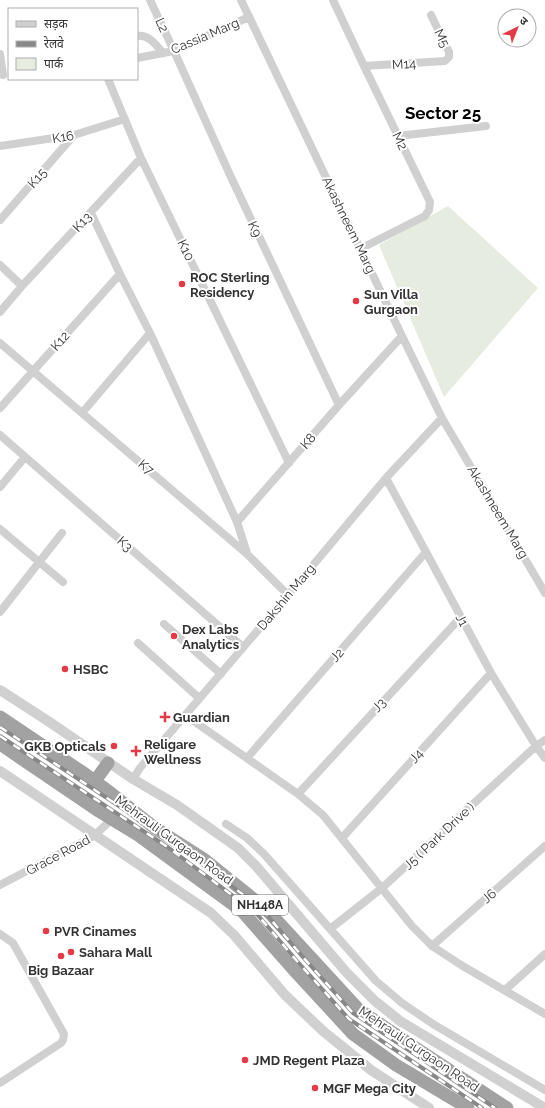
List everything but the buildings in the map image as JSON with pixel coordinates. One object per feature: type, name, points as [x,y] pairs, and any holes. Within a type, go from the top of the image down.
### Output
[{"type":"highway","name":"Mehrauli Gurgaon Road","points":[[0,717],[95,781],[155,828],[205,860],[267,910],[359,1010],[507,1108]]},
{"type":"highway","points":[[15,754],[28,736]]},
{"type":"highway","name":"Mehrauli Gurgaon Road","points":[[0,744],[138,835],[242,911],[353,1034],[396,1065],[468,1108]]},
{"type":"highway","points":[[95,781],[108,763]]},
{"type":"street","name":"L2","points":[[150,0],[174,51]]},
{"type":"street","name":"Akashneem Marg","points":[[241,0],[442,418],[545,593]]},
{"type":"street","name":"M2","points":[[333,0],[430,202],[429,210],[424,216],[360,249]]},
{"type":"street","name":"M5","points":[[431,15],[449,52],[449,57],[445,61]]},
{"type":"street","name":"Cassia Marg","points":[[138,58],[174,51],[249,17]]},
{"type":"street","points":[[138,36],[145,36],[151,39],[163,53]]},
{"type":"street","name":"K9","points":[[174,51],[230,175],[339,406]]},
{"type":"street","points":[[0,54],[4,75]]},
{"type":"street","name":"M14","points":[[364,66],[445,61]]},
{"type":"street","name":"K10","points":[[108,80],[141,158],[289,462]]},
{"type":"street","name":"K16","points":[[0,146],[74,135],[125,119]]},
{"type":"street","points":[[398,136],[486,126]]},
{"type":"street","name":"K15","points":[[0,220],[74,135]]},
{"type":"street","name":"K13","points":[[0,312],[22,286],[141,158]]},
{"type":"street","points":[[91,213],[150,333],[237,522],[247,554]]},
{"type":"street","points":[[0,265],[22,286]]},
{"type":"street","name":"K12","points":[[0,408],[120,274]]},
{"type":"street","points":[[82,413],[150,333]]},
{"type":"street","name":"K8","points":[[237,522],[402,336]]},
{"type":"street","name":"K7","points":[[0,343],[247,554],[288,595]]},
{"type":"street","name":"Dakshin Marg","points":[[133,779],[140,768],[386,478],[442,418]]},
{"type":"street","name":"K3","points":[[0,435],[243,648]]},
{"type":"street","points":[[1,484],[25,457]]},
{"type":"street","name":"J1","points":[[386,478],[491,674],[545,758]]},
{"type":"street","points":[[0,529],[62,582]]},
{"type":"street","points":[[0,612],[62,533]]},
{"type":"street","name":"J2","points":[[247,758],[426,552]]},
{"type":"street","name":"J3","points":[[298,794],[461,617]]},
{"type":"street","points":[[164,624],[220,674]]},
{"type":"street","points":[[138,644],[199,698]]},
{"type":"street","name":"J4","points":[[342,838],[491,674]]},
{"type":"street","points":[[0,690],[108,763],[177,805],[238,848],[261,872],[346,972],[375,1001],[400,1021],[545,1108]]},
{"type":"street","points":[[185,715],[298,794],[323,815],[412,926],[432,946],[461,965],[545,1014]]},
{"type":"street","name":"J5 ( Park Drive )","points":[[330,929],[382,888],[536,746],[545,740]]},
{"type":"street","points":[[0,771],[211,913],[234,935],[285,995],[323,1031],[371,1070],[429,1108]]},
{"type":"street","name":"Grace Road","points":[[0,885],[95,835],[112,819]]},
{"type":"street","points":[[226,824],[247,838],[264,854],[376,980],[402,1003],[433,1024],[545,1090]]},
{"type":"street","name":"J6","points":[[432,946],[545,846]]},
{"type":"street","points":[[0,934],[13,943],[64,1034],[61,1043],[0,1083]]},
{"type":"street","points":[[505,990],[545,954]]},
{"type":"green space","points":[[448,206],[538,288],[444,397],[379,245]]},
{"type":"railway","points":[[0,727],[173,842],[261,908],[353,1013],[495,1108]]},
{"type":"railway","points":[[0,736],[169,848],[256,913],[349,1019],[482,1108]]},
{"type":"place","name":"ROC Sterling Residency","points":[[182,284]]},
{"type":"place","name":"Sun Villa Gurgaon","points":[[356,301]]},
{"type":"place","name":"Dex Labs Analytics","points":[[174,636]]},
{"type":"place","name":"HSBC","points":[[65,669]]},
{"type":"place","name":"Guardian","points":[[165,717]]},
{"type":"place","name":"GKB Opticals","points":[[114,746]]},
{"type":"place","name":"Religare Wellness","points":[[136,751]]},
{"type":"place","name":"PVR Cinames","points":[[46,931]]},
{"type":"place","name":"Sahara Mall","points":[[71,952]]},
{"type":"place","name":"Big Bazaar","points":[[61,956]]},
{"type":"place","name":"JMD Regent Plaza","points":[[245,1060]]},
{"type":"place","name":"MGF Mega City","points":[[315,1088]]},
{"type":"district","name":"Sector 25","points":[[443,113]]}]
